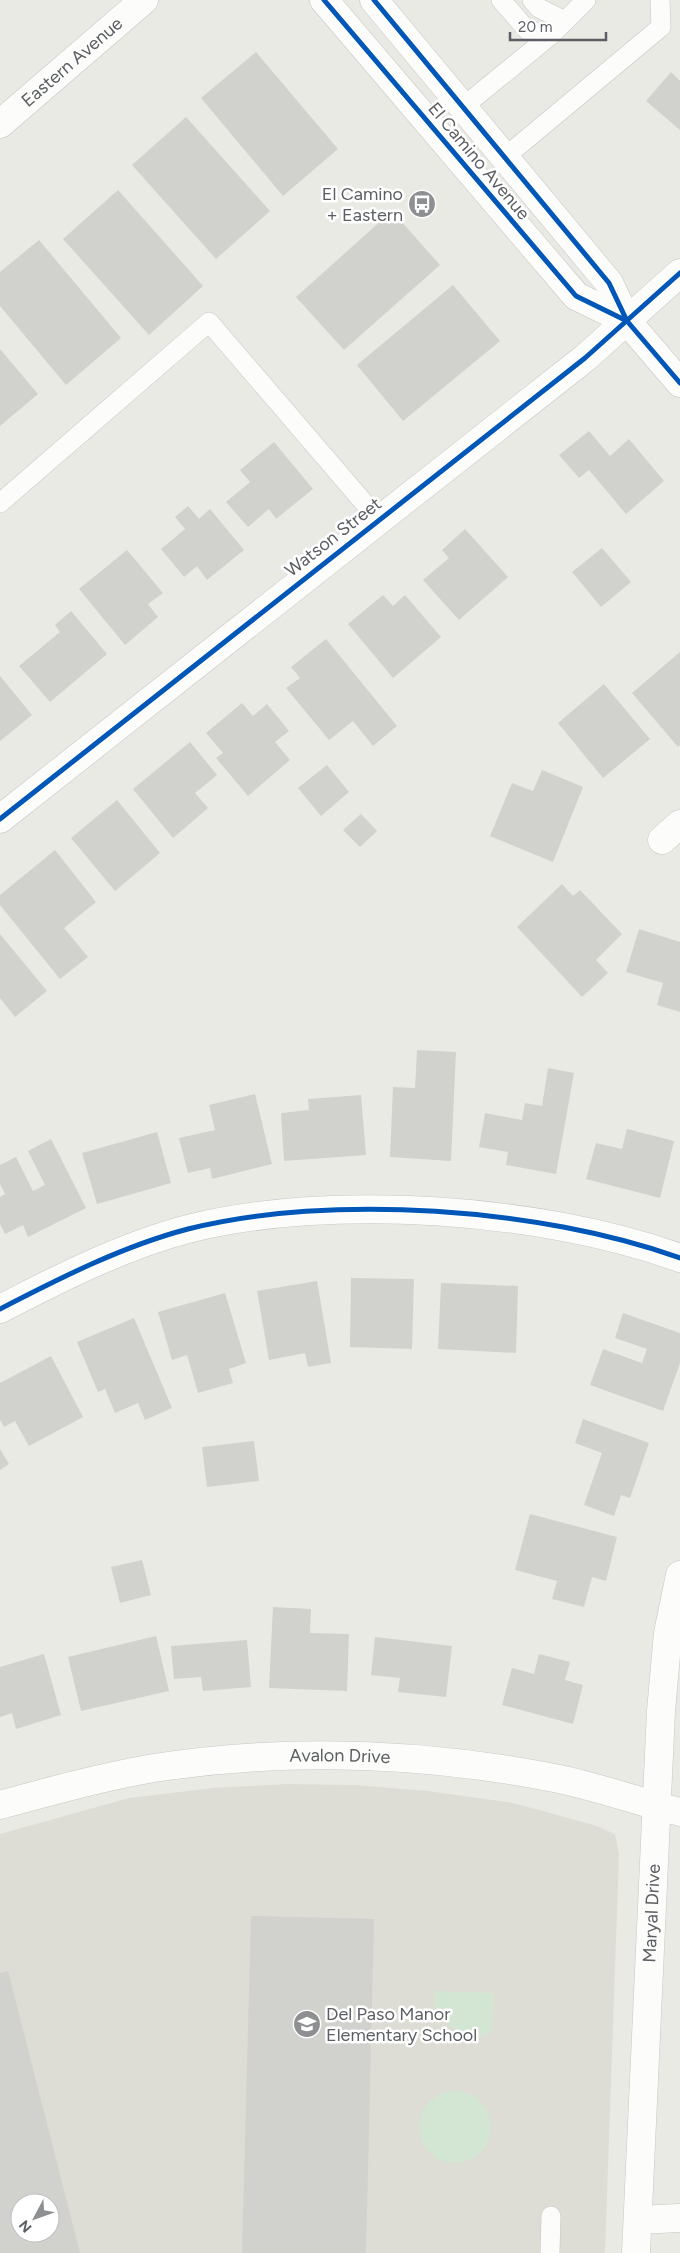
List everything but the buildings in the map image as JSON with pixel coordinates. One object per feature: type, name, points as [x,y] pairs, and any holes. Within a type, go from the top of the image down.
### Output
[{"type":"street","name":"Eastern Avenue","points":[[0,124],[144,0]]},
{"type":"street","name":"El Camino Avenue","points":[[324,0],[576,296],[628,321]]},
{"type":"street","name":"El Camino Avenue","points":[[374,0],[609,283],[628,321],[680,383]]},
{"type":"street","name":"Watson Street","points":[[0,819],[584,358],[628,321],[680,272]]},
{"type":"street","points":[[0,1309],[51,1283],[113,1256],[186,1230],[230,1220],[304,1212],[372,1209],[475,1214],[543,1224],[610,1238],[680,1258]]},
{"type":"street","name":"Maryal Drive","points":[[636,2253],[668,1809],[661,1711],[668,1634],[680,1575]]},
{"type":"street","name":"Avalon Drive","points":[[0,1805],[74,1785],[154,1768],[224,1760],[287,1756],[370,1755],[480,1765],[551,1777],[668,1809]]},
{"type":"street","points":[[638,2220],[680,2218]]},
{"type":"lane","points":[[501,0],[528,31],[551,35]]},
{"type":"lane","points":[[532,0],[539,8],[565,21]]},
{"type":"lane","points":[[462,107],[551,35],[586,0]]},
{"type":"lane","points":[[504,157],[661,27],[660,0]]},
{"type":"lane","points":[[0,503],[209,322],[378,520]]},
{"type":"lane","points":[[550,2253],[551,2216]]},
{"type":"shaded area","name":"Del Paso Manor Elementary School","points":[[287,1784],[354,1785],[428,1791],[513,1803],[594,1825],[615,1834],[619,1855],[605,2253],[0,2253],[0,1834],[129,1798],[213,1788]]},
{"type":"green space","points":[[434,1991],[494,1993],[492,2031],[478,2038],[462,2035],[435,2014]]},
{"type":"green space","points":[[455,2091],[475,2097],[485,2107],[491,2127],[485,2147],[475,2157],[455,2163],[435,2157],[425,2147],[419,2127],[425,2107],[435,2097]]},
{"type":"cycle path","points":[[324,0],[576,296],[627,321]]},
{"type":"cycle path","points":[[374,0],[609,283],[627,321],[680,383]]},
{"type":"cycle path","points":[[0,819],[585,358],[680,273]]},
{"type":"cycle path","points":[[0,1309],[92,1264],[164,1236],[188,1229],[244,1218],[306,1211],[370,1209],[436,1211],[501,1217],[565,1227],[625,1241],[680,1258]]},
{"type":"place","name":"El Camino + Eastern","points":[[422,204]]},
{"type":"place","name":"Del Paso Manor Elementary School","points":[[307,2024]]}]
